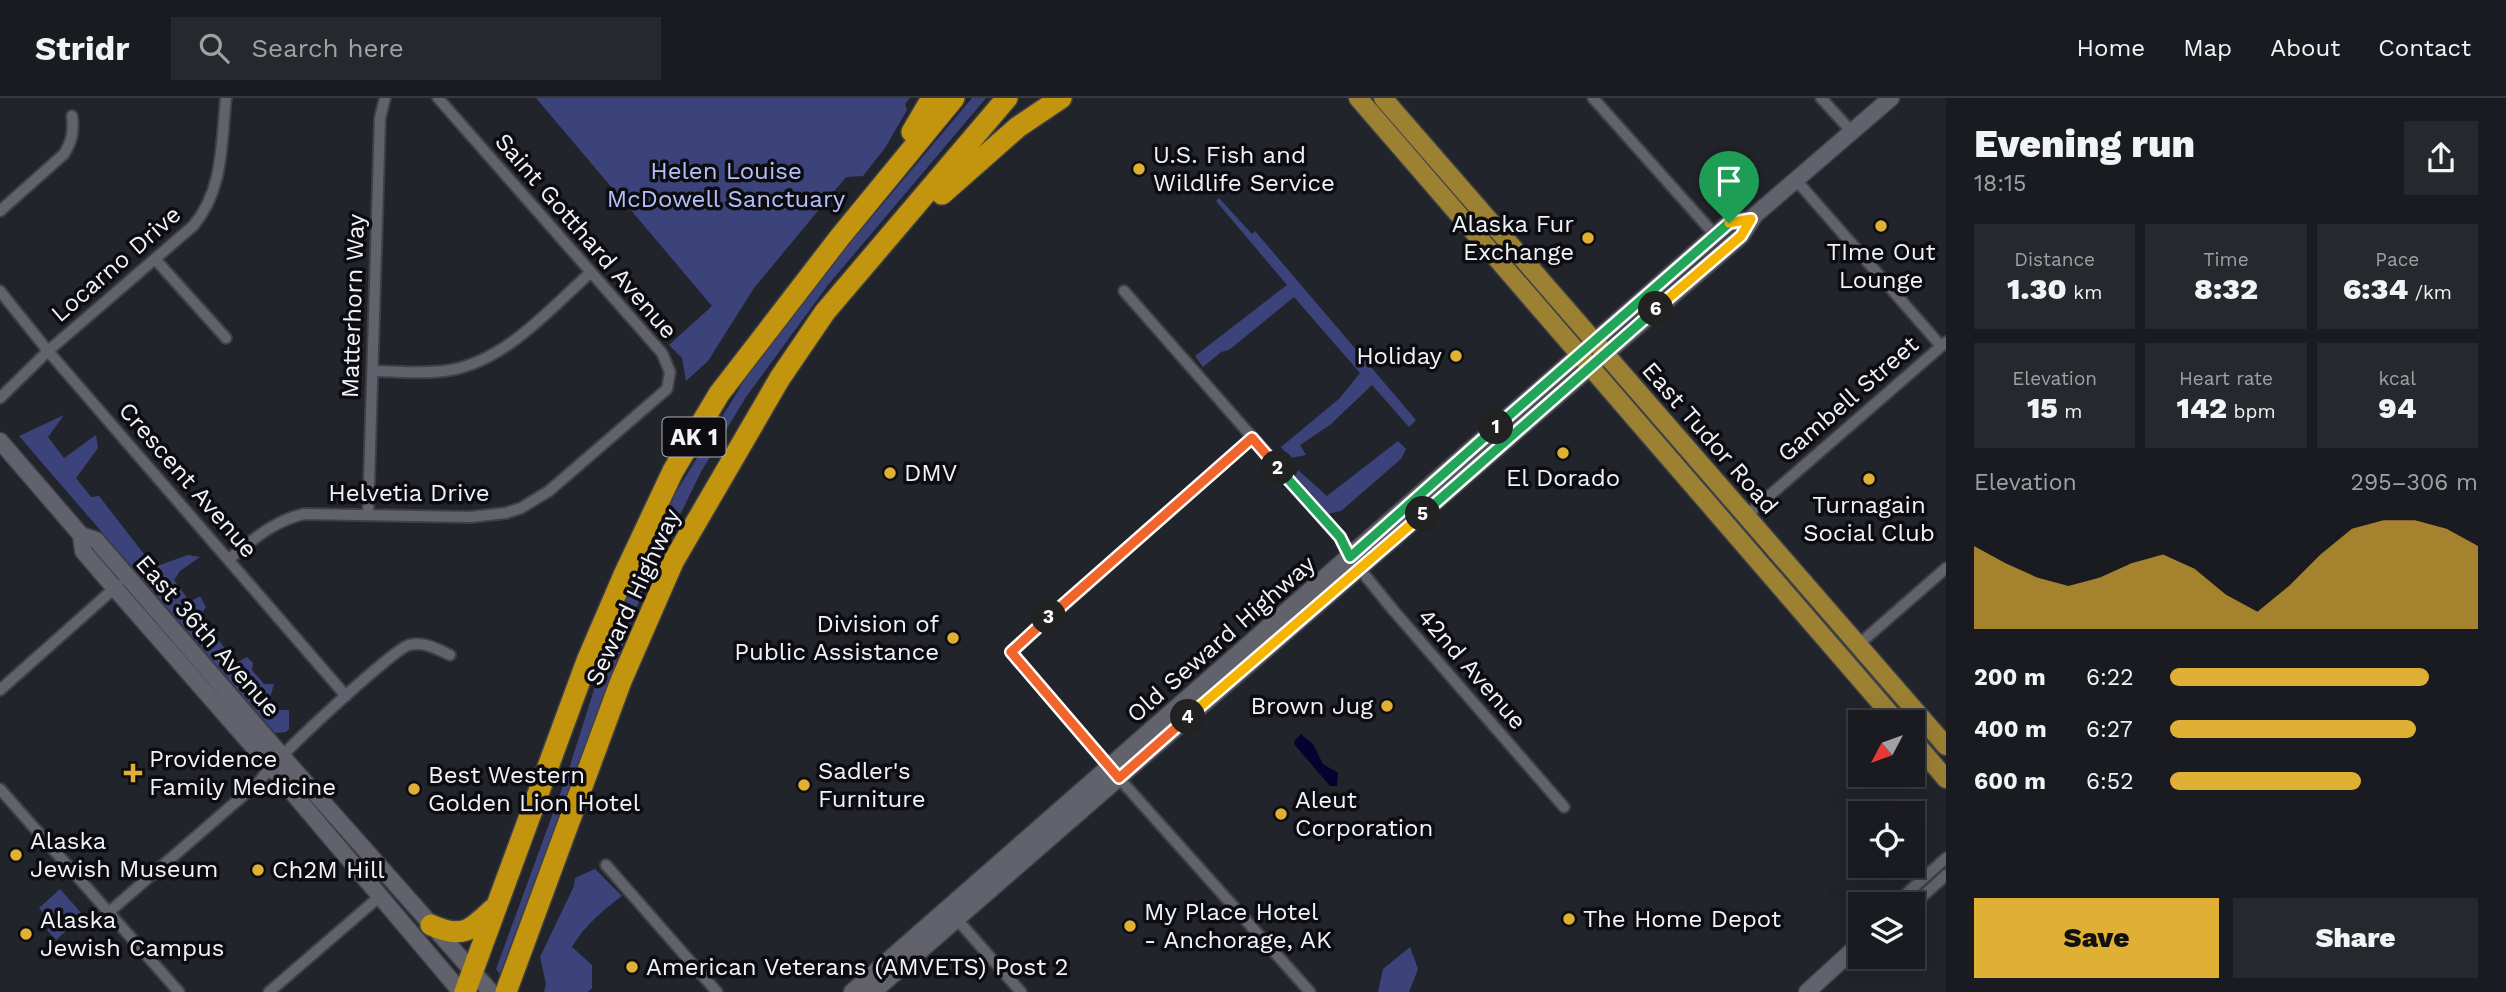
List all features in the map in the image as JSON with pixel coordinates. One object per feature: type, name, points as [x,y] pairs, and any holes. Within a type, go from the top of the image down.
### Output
[{"type":"highway","points":[[840,237],[919,122],[932,98]]},
{"type":"highway","name":"Seward Highway","points":[[463,992],[473,972],[587,661],[673,471],[719,394],[840,237],[954,98]]},
{"type":"highway","name":"Seward Highway","points":[[506,992],[621,681],[673,562],[780,378],[825,312],[1007,98]]},
{"type":"highway","points":[[825,312],[954,181],[1018,127],[1061,98]]},
{"type":"highway","points":[[431,925],[447,933],[462,933],[476,925],[497,905]]},
{"type":"main road","name":"East Tudor Road","points":[[1359,98],[1887,710]]},
{"type":"main road","name":"East Tudor Road","points":[[1383,98],[1946,746]]},
{"type":"main road","name":"Old Seward Highway","points":[[861,990],[952,914],[1599,348],[1741,236],[1751,219],[1891,98]]},
{"type":"main road","name":"Old Seward Highway","points":[[1599,348],[1729,223],[1751,219]]},
{"type":"main road","name":"East 36th Avenue","points":[[0,441],[81,535],[83,551],[121,583],[276,761],[491,992]]},
{"type":"main road","points":[[1925,754],[1946,779]]},
{"type":"main road","name":"East 36th Avenue","points":[[276,761],[379,897],[463,992]]},
{"type":"main road","points":[[1807,992],[1848,953]]},
{"type":"street","name":"Locarno Drive","points":[[0,398],[48,351],[193,226],[216,186],[226,98]]},
{"type":"street","name":"Matterhorn Way","points":[[368,515],[380,118],[385,98]]},
{"type":"street","name":"Saint Gotthard Avenue","points":[[439,98],[662,353],[670,372]]},
{"type":"street","points":[[1593,98],[1716,235]]},
{"type":"street","points":[[1821,98],[1852,132]]},
{"type":"street","points":[[0,211],[64,154],[71,144],[74,130],[72,116]]},
{"type":"street","points":[[1796,180],[1944,344]]},
{"type":"street","points":[[155,259],[226,338]]},
{"type":"street","points":[[373,371],[442,371],[475,362],[515,339],[591,272]]},
{"type":"street","name":"Crescent Avenue","points":[[0,291],[48,351],[346,696]]},
{"type":"street","name":"42nd Avenue","points":[[1125,291],[1340,537],[1355,563],[1394,611],[1564,807]]},
{"type":"street","name":"Gambell Street","points":[[1746,516],[1944,344]]},
{"type":"street","name":"Helvetia Drive","points":[[229,559],[268,528],[289,517],[304,514],[487,516],[521,508],[550,491],[661,395],[667,389],[670,372]]},
{"type":"street","points":[[1252,438],[1011,652],[1310,992]]},
{"type":"street","points":[[1858,645],[1946,568]]},
{"type":"street","points":[[0,690],[121,583]]},
{"type":"street","points":[[109,912],[260,781],[276,761],[346,696],[408,645],[425,644],[450,655]]},
{"type":"street","points":[[0,789],[179,992]]},
{"type":"street","points":[[1908,892],[1946,858]]},
{"type":"street","points":[[606,865],[717,992]]},
{"type":"street","points":[[1925,894],[1946,875]]},
{"type":"street","points":[[269,992],[379,897]]},
{"type":"street","points":[[952,914],[1021,992]]},
{"type":"green space","name":"Helen Louise McDowell Sanctuary","points":[[536,98],[910,98],[905,104],[907,110],[885,148],[863,176],[846,177],[754,288],[708,361],[686,381],[682,358],[669,345],[712,306]]},
{"type":"green space","points":[[972,98],[986,98],[828,285],[746,397],[702,470],[644,588],[500,974],[496,969],[568,772],[622,601],[667,507],[750,371],[814,286]]},
{"type":"green space","points":[[1219,198],[1252,234],[1255,231],[1416,420],[1409,427],[1372,385],[1330,425],[1300,445],[1306,455],[1290,458],[1281,447],[1340,398],[1360,373],[1294,297],[1229,350],[1221,352],[1203,367],[1195,356],[1287,285],[1216,201]]},
{"type":"green space","points":[[64,415],[48,437],[64,458],[96,435],[98,448],[76,478],[91,497],[99,496],[154,567],[188,555],[200,557],[180,571],[174,580],[190,602],[200,596],[206,607],[200,616],[236,663],[247,657],[253,663],[252,670],[264,684],[274,684],[270,698],[280,710],[289,710],[289,729],[286,732],[275,733],[19,436]]},
{"type":"green space","points":[[1398,441],[1406,449],[1401,459],[1341,511],[1327,514],[1293,480],[1298,470],[1327,496]]},
{"type":"green space","points":[[595,869],[622,896],[594,919],[572,947],[592,965],[592,988],[588,992],[544,992],[546,984],[540,957],[574,886],[575,878]]},
{"type":"green space","points":[[60,889],[83,915],[56,940],[47,930],[53,924],[39,908]]},
{"type":"green space","points":[[1410,947],[1418,969],[1409,992],[1378,992],[1383,969]]},
{"type":"shaded area","points":[[1301,734],[1313,744],[1323,764],[1338,773],[1337,786],[1330,786],[1294,744]]},
{"type":"place","name":"U.S. Fish and Wildlife Service","points":[[1139,169]]},
{"type":"place","name":"TIme Out Lounge","points":[[1881,226]]},
{"type":"place","name":"Alaska Fur Exchange","points":[[1588,238]]},
{"type":"place","name":"Holiday","points":[[1456,356]]},
{"type":"place","name":"El Dorado","points":[[1563,453]]},
{"type":"place","name":"DMV","points":[[890,473]]},
{"type":"place","name":"Turnagain Social Club","points":[[1869,479]]},
{"type":"place","name":"Division of Public Assistance","points":[[953,638]]},
{"type":"place","name":"Brown Jug","points":[[1387,706]]},
{"type":"place","name":"Providence Family Medicine","points":[[133,773]]},
{"type":"place","name":"Sadler's Furniture","points":[[804,785]]},
{"type":"place","name":"Best Western Golden Lion Hotel","points":[[414,789]]},
{"type":"place","name":"Aleut Corporation","points":[[1281,814]]},
{"type":"place","name":"Alaska Jewish Museum","points":[[16,855]]},
{"type":"place","name":"Ch2M Hill","points":[[258,870]]},
{"type":"place","name":"The Home Depot","points":[[1569,919]]},
{"type":"place","name":"My Place Hotel - Anchorage, AK","points":[[1130,926]]},
{"type":"place","name":"Alaska Jewish Campus","points":[[26,934]]},
{"type":"place","name":"American Veterans (AMVETS) Post 2","points":[[632,967]]},
{"type":"route","points":[[1751,219],[1741,236],[1119,778],[1011,652],[1252,438],[1340,537],[1350,557],[1729,223],[1751,219]]}]
